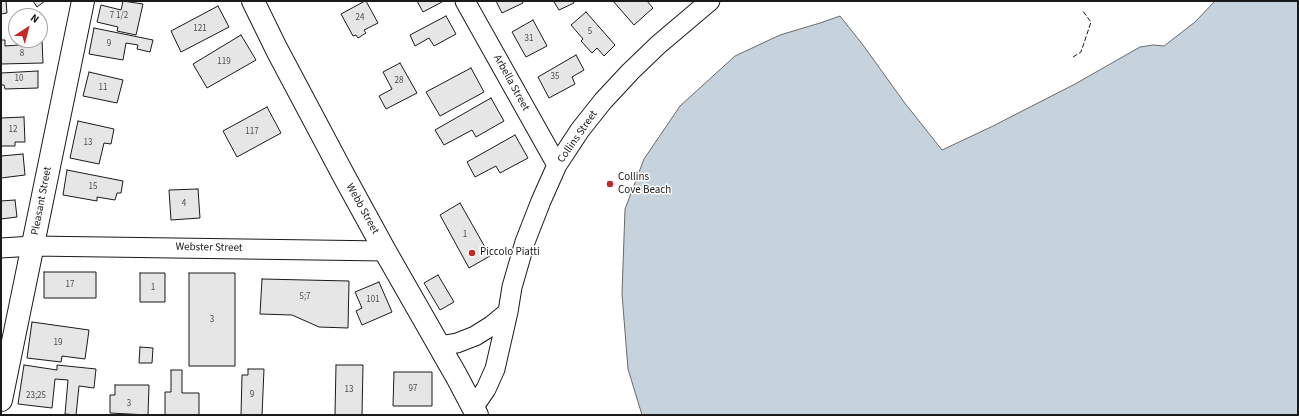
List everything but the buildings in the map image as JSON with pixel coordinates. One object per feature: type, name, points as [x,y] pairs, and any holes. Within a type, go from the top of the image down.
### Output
[{"type":"main road","name":"Pleasant Street","points":[[1,400],[83,1]]},
{"type":"main road","name":"Webb Street","points":[[253,1],[277,50],[385,251],[475,411]]},
{"type":"street","name":"Arbella Street","points":[[465,1],[558,165]]},
{"type":"street","name":"Collins Street","points":[[475,411],[494,369],[508,312],[512,287],[525,242],[541,201],[558,165],[580,130],[603,101],[658,45],[710,1]]},
{"type":"street","name":"Webster Street","points":[[1,248],[33,246],[385,251]]},
{"type":"street","points":[[439,346],[457,343],[475,336],[491,326],[508,312]]},
{"type":"shaded area","points":[[1215,1],[1298,1],[1298,415],[642,415],[628,369],[622,294],[625,209],[644,159],[680,106],[735,56],[780,35],[840,16],[942,150],[1075,84],[1140,47],[1153,45],[1164,46],[1195,22]]},
{"type":"fence","points":[[1073,57],[1081,52],[1091,22],[1082,10]]},
{"type":"place","name":"Collins Cove Beach","points":[[610,184]]},
{"type":"place","name":"Piccolo Piatti","points":[[472,253]]}]
